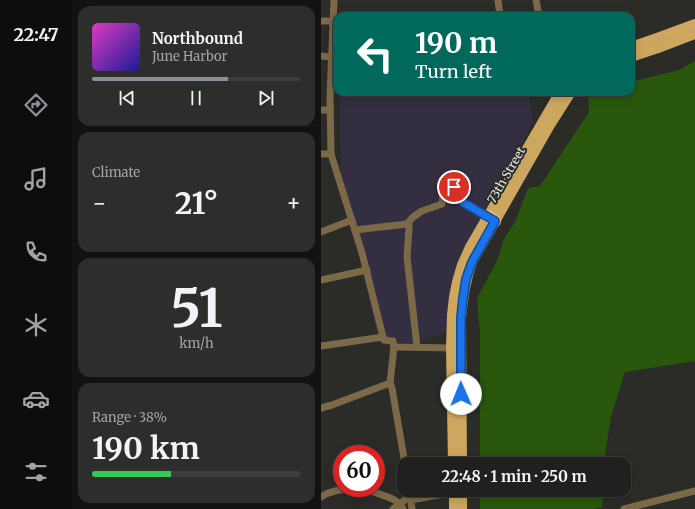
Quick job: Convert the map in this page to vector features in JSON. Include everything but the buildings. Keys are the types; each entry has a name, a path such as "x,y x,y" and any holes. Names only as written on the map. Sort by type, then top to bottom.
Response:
{"main road":[{"path":"635,46 695,24"},
{"path":"635,56 695,34"},
{"name":"73th Street","path":"491,219 558,96"},
{"name":"73th Street","path":"462,457 454,297 462,265 470,247 491,219 568,96"},
{"name":"73th Street","path":"453,457 456,348"},
{"path":"454,509 455,497"},
{"path":"458,497 462,509"}],"street":[{"path":"333,12 334,0"},
{"path":"498,0 500,12"},
{"path":"536,0 538,12"},
{"path":"321,21 333,21 333,60 330,110 331,154 367,270 383,337 384,340 393,341 394,347 390,383 404,457"},
{"path":"321,56 333,60"},
{"path":"321,110 330,110"},
{"path":"321,154 331,154"},
{"path":"355,230 407,224 413,217 422,211 443,204 443,189 450,187 458,187 461,189 462,201 491,219"},
{"path":"321,232 352,220"},
{"path":"407,224 409,228 407,257 417,347"},
{"path":"321,280 367,270"},
{"path":"321,346 383,337"},
{"path":"394,347 456,348"},
{"path":"321,408 390,383"},
{"path":"321,497 334,491 346,489 365,490 392,499 401,506"},
{"path":"624,509 695,490"},
{"path":"393,509 401,506 408,497"},
{"path":"410,497 412,509"}],"shaded area":[{"path":"340,96 529,96 533,122 463,255 446,332 418,342 380,345 341,177"}],"green space":[{"path":"695,61 695,361 625,372 611,417 605,457 480,457 480,335 477,298 497,261 504,239 515,222 528,188 540,186 589,112 588,96 635,96 635,81 679,70"},
{"path":"480,497 603,497 602,507 593,509 480,509"}],"route":[{"path":"454,187 461,189 462,201 464,203 495,221 472,262 466,279 461,318 461,394"}]}
